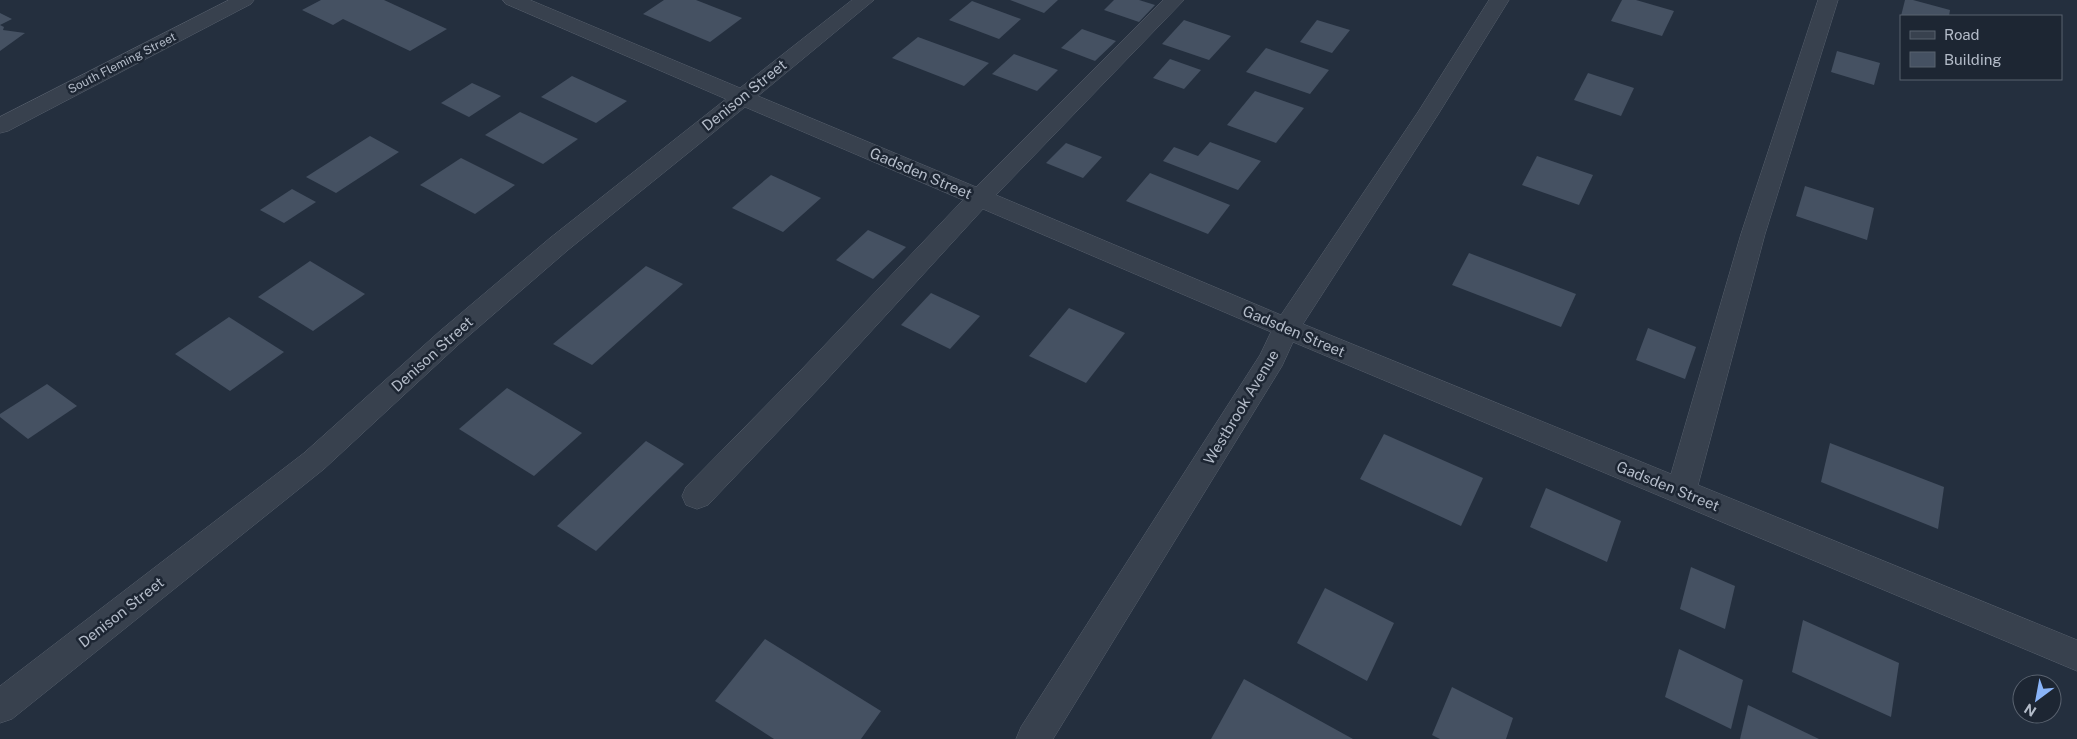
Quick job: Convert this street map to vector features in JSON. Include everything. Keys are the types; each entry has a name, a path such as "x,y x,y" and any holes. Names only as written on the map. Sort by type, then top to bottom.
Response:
{"street":[{"name":"South Fleming Street","path":"0,126 244,0"},
{"name":"Gadsden Street","path":"513,0 1286,328 2077,656"},
{"name":"Denison Street","path":"0,707 314,461 449,338 522,275 864,0"},
{"path":"697,496 812,377 979,198 1174,0"},
{"name":"Westbrook Avenue","path":"1033,739 1272,359 1286,328 1428,113 1499,0"},
{"path":"1682,492 1753,234 1828,0"}],"building":[{"path":"321,0 384,0 447,29 410,51 343,19 333,25 302,10"},
{"path":"664,0 696,0 742,18 710,42 643,14"},
{"path":"1010,0 1058,0 1044,13"},
{"path":"1114,0 1139,0 1155,5 1139,22 1104,10"},
{"path":"1622,0 1636,0 1674,11 1662,36 1611,21"},
{"path":"1905,0 1913,0 1950,10 1949,15 1901,15"},
{"path":"972,1 1021,19 999,39 949,20"},
{"path":"0,13 12,19 0,25"},
{"path":"1184,20 1231,36 1209,60 1162,44"},
{"path":"1317,20 1350,30 1332,53 1300,42"},
{"path":"0,25 4,27 3,30 25,33 0,51"},
{"path":"1082,29 1116,41 1095,61 1061,48"},
{"path":"918,37 989,63 964,86 892,58"},
{"path":"1266,48 1329,70 1310,94 1246,72"},
{"path":"1837,51 1880,63 1874,85 1831,72"},
{"path":"1014,54 1058,70 1037,91 992,74"},
{"path":"1170,59 1201,70 1184,89 1153,78"},
{"path":"1588,73 1634,88 1621,116 1574,100"},
{"path":"572,76 627,101 596,123 541,97"},
{"path":"472,83 501,96 469,117 441,103"},
{"path":"1255,91 1304,108 1276,143 1227,125"},
{"path":"520,112 578,139 543,164 485,135"},
{"path":"370,136 399,152 336,193 306,177"},
{"path":"1210,142 1261,161 1238,190 1163,161 1174,147 1198,156"},
{"path":"1066,143 1102,157 1083,178 1046,163"},
{"path":"1537,156 1593,175 1579,205 1522,185"},
{"path":"461,158 515,185 475,214 420,185"},
{"path":"1150,173 1230,205 1208,234 1126,201"},
{"path":"771,175 821,198 783,232 732,208"},
{"path":"1805,186 1874,208 1867,240 1796,216"},
{"path":"292,189 316,202 284,223 260,210"},
{"path":"868,230 906,247 873,279 836,260"},
{"path":"1469,253 1576,294 1561,327 1452,285"},
{"path":"310,261 365,294 313,331 258,297"},
{"path":"646,266 683,284 592,365 553,344"},
{"path":"931,293 980,316 950,349 901,325"},
{"path":"1069,308 1125,333 1086,383 1029,356"},
{"path":"229,317 284,352 230,391 175,354"},
{"path":"1648,328 1696,347 1685,379 1636,360"},
{"path":"47,384 77,406 28,439 0,417 0,414"},
{"path":"507,388 582,433 534,476 459,429"},
{"path":"1384,434 1483,478 1461,526 1360,479"},
{"path":"646,441 684,464 596,551 557,526"},
{"path":"1830,443 1944,487 1938,529 1821,482"},
{"path":"1546,488 1621,521 1607,562 1530,527"},
{"path":"1691,567 1735,586 1725,629 1680,609"},
{"path":"1325,588 1394,623 1367,681 1297,643"},
{"path":"1803,620 1899,663 1891,717 1792,672"},
{"path":"765,639 881,711 861,739 774,739 715,701"},
{"path":"1679,649 1743,680 1731,729 1665,697"},
{"path":"1244,679 1353,739 1211,739"},
{"path":"1452,687 1513,718 1506,739 1440,739 1432,735"},
{"path":"1748,705 1819,739 1740,739"}]}
